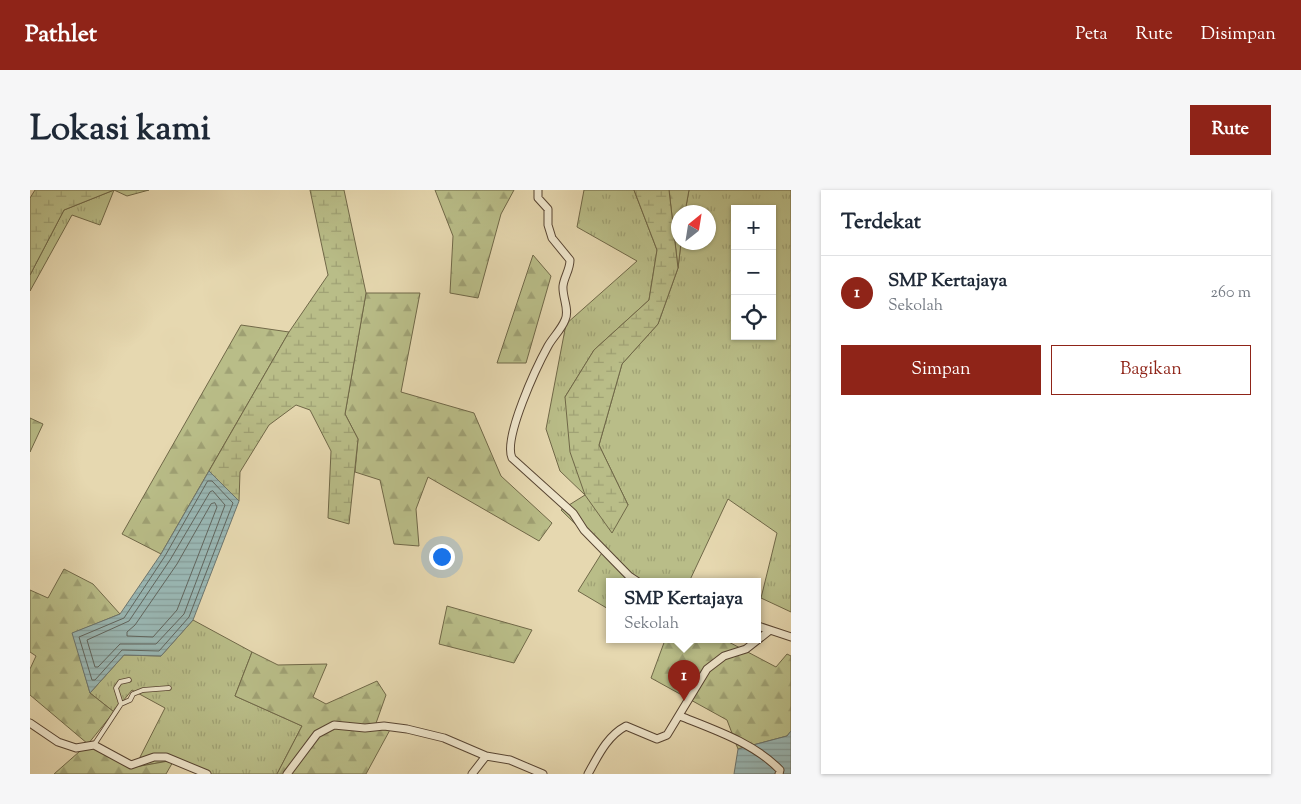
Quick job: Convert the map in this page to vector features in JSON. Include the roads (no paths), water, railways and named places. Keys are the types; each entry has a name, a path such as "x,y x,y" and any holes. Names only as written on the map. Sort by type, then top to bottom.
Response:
{"street":[{"path":"538,190 538,198 548,209 548,225 552,238 570,260 570,268 563,286 566,315 548,347 521,408 510,439 510,452 512,458 573,513 584,530 632,578"},
{"path":"761,628 791,637"},
{"path":"761,637 768,631"},
{"path":"588,774 605,744 618,730 631,726 660,739 667,736 707,669 724,656 746,649 753,643"},
{"path":"680,716 714,729 766,756 780,770 779,774"},
{"path":"287,774 317,734 334,725 407,729 444,738 486,756 510,760 542,774"},
{"path":"31,726 58,742 76,748 94,745 131,765 154,757 166,757 207,774"},
{"path":"472,774 486,756"}],"lane":[{"path":"121,704 116,688 120,682 129,680"},
{"path":"94,745 121,704 130,700 136,692 169,688"}],"water":[{"path":"209,471 239,501 193,620 161,656 124,655 90,693 72,633 120,614 161,554"},
{"path":"791,731 791,774 734,774 738,749 787,736"}],"place":[{"name":"SMP Kertajaya","path":"684,701"}]}
